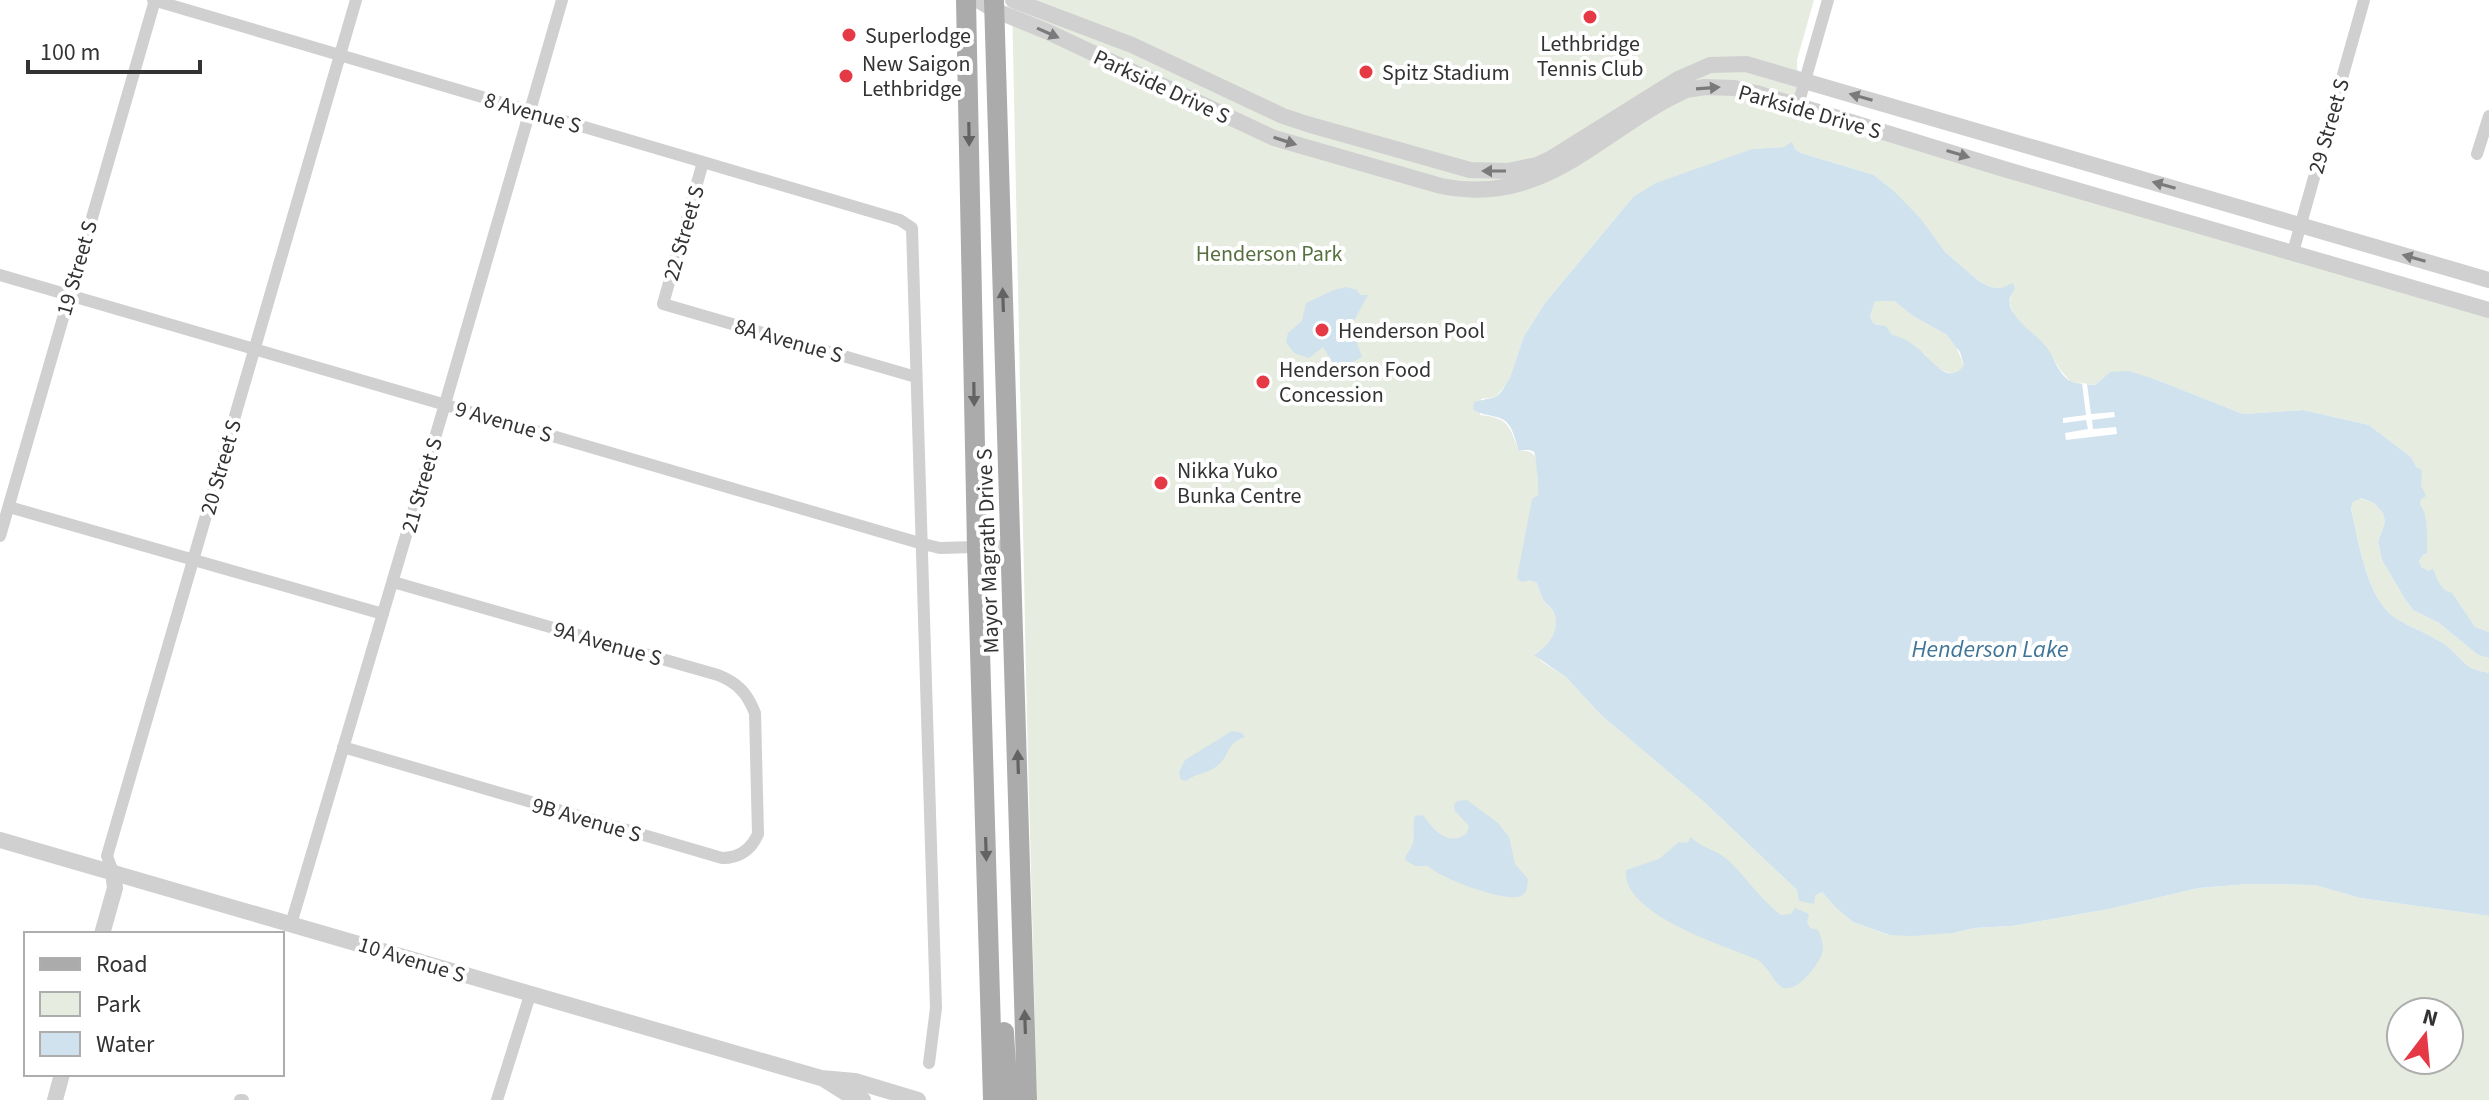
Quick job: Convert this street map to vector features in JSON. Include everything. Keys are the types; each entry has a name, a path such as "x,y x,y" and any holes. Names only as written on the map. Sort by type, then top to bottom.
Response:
{"main road":[{"name":"Mayor Magrath Drive S","path":"966,0 977,547 993,1100"},
{"name":"Mayor Magrath Drive S","path":"989,3 1027,1100"},
{"path":"987,898 998,941 1008,1100"}],"street":[{"name":"8 Avenue S","path":"154,0 900,220 912,228 916,377"},
{"name":"19 Street S","path":"0,536 154,0"},
{"name":"20 Street S","path":"103,932 115,888 107,856 356,0"},
{"name":"21 Street S","path":"291,924 562,0"},
{"name":"Parkside Drive S","path":"1013,0 1132,45 1283,116 1470,170 1508,171 1537,165 1663,87 1710,65 1746,64 2489,280"},
{"path":"1798,105 1828,0"},
{"name":"29 Street S","path":"2293,252 2364,0"},
{"name":"Parkside Drive S","path":"989,3 1274,138 1452,189 1510,186 1545,176 1658,104 1686,90 1734,88 2489,310"},
{"path":"2477,154 2489,116"},
{"name":"22 Street S","path":"663,304 703,162"},
{"name":"9 Avenue S","path":"0,275 923,544 940,548 1010,546"},
{"name":"8A Avenue S","path":"663,304 916,377"},
{"path":"916,377 936,1008 929,1063"},
{"path":"9,507 383,614"},
{"name":"9A Avenue S","path":"393,582 728,679 743,689 755,713 757,766"},
{"name":"9B Avenue S","path":"343,747 725,858 745,851 757,837 757,766"},
{"name":"10 Avenue S","path":"0,840 824,1079 855,1081 918,1100"},
{"path":"497,1100 530,995"},
{"path":"55,1100 61,1076"},
{"name":"10 Avenue S","path":"824,1079 863,1100"}],"green space":[{"name":"Henderson Park","path":"1012,0 1814,0 1797,60 1798,105 2489,310 2489,632 2475,627 2438,583 2433,568 2429,571 2421,568 2419,561 2427,554 2426,522 2420,504 2421,485 2411,457 2369,425 2303,410 2243,414 2157,380 2110,372 2095,385 2071,382 2044,344 2013,314 2011,294 1979,281 1945,252 1895,192 1874,175 1795,149 1752,149 1633,197 1545,303 1524,336 1510,379 1496,397 1481,399 1480,415 1497,418 1507,424 1519,451 1532,453 1537,463 1540,490 1531,580 1537,583 1544,601 1553,611 1556,624 1550,642 1535,654 1567,678 1600,714 1704,802 1797,890 1815,896 1822,892 1853,922 1888,935 1954,933 1974,928 2012,926 2109,909 2199,888 2249,884 2315,885 2360,898 2489,916 2489,1100 1037,1100"},
{"path":"1875,301 1894,301 1947,335 1955,344 1964,365 1960,371 1954,374 1931,364 1926,355 1881,325 1874,324 1870,317"},
{"path":"2360,498 2374,503 2383,513 2385,522 2378,542 2382,560 2413,610 2439,623 2478,655 2489,658 2489,673 2471,668 2443,643 2400,621 2384,608 2365,567 2351,509 2353,502"}],"water":[{"name":"Henderson Lake","path":"1792,142 1801,153 1874,175 1920,218 1945,252 1979,281 1990,287 2002,288 2013,283 2015,289 2010,305 2013,312 2044,344 2070,381 2095,385 2110,372 2129,371 2243,414 2303,410 2369,425 2411,457 2416,467 2422,470 2421,485 2426,496 2420,504 2425,515 2427,535 2427,554 2419,561 2421,567 2429,571 2433,568 2440,584 2452,593 2475,627 2489,632 2489,658 2478,655 2439,623 2413,610 2382,560 2378,542 2385,522 2383,513 2374,503 2361,498 2353,502 2351,509 2365,568 2384,608 2400,621 2443,643 2471,668 2489,673 2489,916 2360,898 2315,885 2249,884 2199,888 2109,909 2012,926 1974,928 1954,933 1889,935 1853,922 1822,892 1815,896 1814,904 1799,901 1797,890 1704,802 1600,714 1567,678 1534,655 1549,642 1556,624 1553,611 1544,601 1537,583 1530,580 1522,582 1517,578 1532,499 1538,495 1535,454 1531,450 1519,451 1506,421 1477,412 1473,409 1474,402 1496,397 1501,392 1510,378 1524,336 1545,303 1633,197 1656,183 1752,149 1784,147","holes":["1875,301 1894,301 1947,335 1960,352 1964,365 1959,371 1947,373 1911,343 1892,335 1886,326 1874,324 1870,317"]},
{"name":"Henderson Pool","path":"1346,287 1357,290 1360,295 1368,295 1351,326 1362,357 1337,370 1323,347 1309,358 1294,353 1286,342 1288,333 1302,321 1306,303"},
{"path":"1232,731 1245,737 1231,746 1217,766 1186,781 1181,780 1179,772 1185,760"},
{"path":"1467,800 1498,823 1509,837 1515,864 1528,879 1526,891 1521,896 1488,893 1445,877 1428,866 1415,866 1405,860 1413,843 1415,816 1423,815 1442,835 1454,839 1467,833 1469,826 1455,811 1454,805 1457,801"},
{"path":"1691,837 1728,860 1781,915 1791,914 1795,908 1809,914 1807,922 1810,928 1818,930 1823,949 1814,968 1802,981 1790,988 1781,987 1758,960 1678,927 1640,901 1629,886 1626,870 1659,859 1679,842 1687,843"}],"pier":[{"path":"2082,383 2087,384 2091,414 2114,412 2115,417 2092,420 2093,429 2116,427 2117,434 2066,440 2065,433 2088,429 2086,420 2063,423 2063,418 2086,415"}],"place":[{"name":"Lethbridge Tennis Club","path":"1590,17"},
{"name":"Superlodge","path":"849,35"},
{"name":"Spitz Stadium","path":"1366,72"},
{"name":"New Saigon Lethbridge","path":"846,76"},
{"name":"Henderson Pool","path":"1322,330"},
{"name":"Henderson Food Concession","path":"1263,382"},
{"name":"Nikka Yuko Bunka Centre","path":"1161,483"}]}
